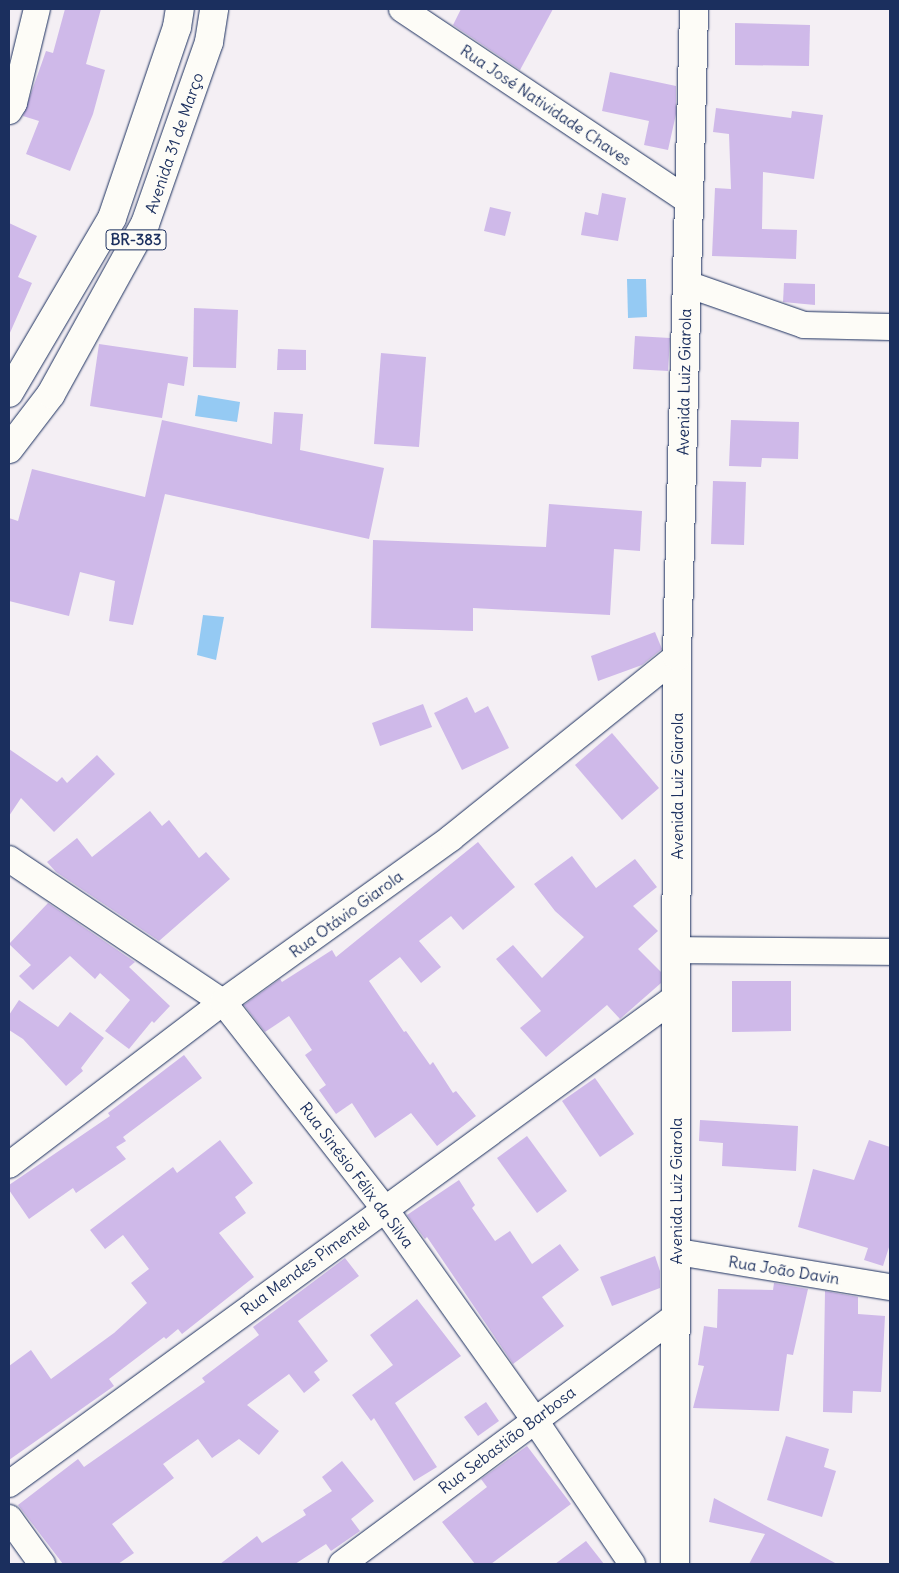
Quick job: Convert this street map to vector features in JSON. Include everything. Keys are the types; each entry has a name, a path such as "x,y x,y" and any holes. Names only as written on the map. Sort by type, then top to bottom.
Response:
{"street":[{"path":"9,111 14,103 37,9"},
{"name":"BR-383","path":"9,393 112,218 177,27 180,9"},
{"name":"Avenida 31 de Março","path":"9,449 51,394 146,224 209,42 214,9"},
{"name":"Rua José Natividade Chaves","path":"402,9 689,201"},
{"name":"Avenida Luiz Giarola","path":"675,1564 673,1318 678,1252 676,997 677,656 694,9"},
{"path":"112,218 146,224"},
{"path":"687,284 804,325 890,327"},
{"name":"Rua Otávio Giarola","path":"9,1165 224,1002 451,838 677,656"},
{"name":"Rua Sinésio Félix da Silva","path":"9,859 224,1002 384,1208 534,1419 632,1564"},
{"path":"677,950 890,952"},
{"name":"Rua Mendes Pimentel","path":"9,1484 384,1208 676,997"},
{"name":"Rua João Davin","path":"678,1252 890,1287"},
{"name":"Rua Sebastião Barbosa","path":"342,1564 534,1419 673,1318"},
{"path":"9,1518 42,1564"}],"water":[{"path":"627,279 646,279 647,317 628,318"},
{"path":"198,395 240,402 237,422 195,416"},
{"path":"203,615 224,617 216,660 197,655"}],"building":[{"path":"65,9 101,9 86,64 105,70 93,114 70,171 26,154 39,121 23,116 46,51 53,53"},
{"path":"461,9 553,9 520,70 453,25"},
{"path":"735,23 810,25 809,66 735,65"},
{"path":"610,72 676,86 676,114 668,150 644,145 649,121 602,111"},
{"path":"716,108 791,118 792,111 823,115 814,179 763,172 762,229 797,230 796,259 712,256 715,188 731,189 729,134 713,132"},
{"path":"602,193 626,198 618,241 581,235 585,212 598,215"},
{"path":"490,207 511,212 505,236 484,231"},
{"path":"9,223 37,236 18,277 32,283 9,335"},
{"path":"784,283 815,284 815,305 783,302"},
{"path":"194,308 238,310 236,368 193,367"},
{"path":"635,336 670,338 668,371 633,369"},
{"path":"99,344 188,357 184,386 168,383 162,418 90,406"},
{"path":"278,349 306,350 306,370 277,370"},
{"path":"381,353 426,357 419,447 374,444"},
{"path":"274,412 303,414 300,450 384,468 369,539 165,494 133,625 109,621 115,581 80,572 69,616 9,601 9,518 18,521 32,469 145,497 162,420 272,444"},
{"path":"731,420 799,422 798,459 762,458 761,467 729,466"},
{"path":"713,481 746,482 744,545 711,544"},
{"path":"549,504 642,511 640,551 614,549 610,615 473,608 473,631 371,628 373,540 546,547"},
{"path":"655,632 662,649 642,665 598,681 591,656"},
{"path":"467,697 475,713 488,706 509,748 462,770 434,713"},
{"path":"423,704 432,727 380,746 372,723"},
{"path":"612,733 659,788 622,820 575,765"},
{"path":"9,749 57,782 62,777 67,783 97,755 115,774 54,832 21,798 9,816"},
{"path":"150,811 162,826 169,820 199,858 206,852 230,879 159,941 56,872 47,862 77,838 92,857"},
{"path":"478,842 515,887 463,930 451,916 419,941 441,967 421,983 400,957 369,981 404,1032 406,1031 430,1065 433,1062 453,1093 456,1091 476,1116 437,1146 411,1113 375,1138 352,1103 336,1114 319,1090 326,1085 305,1055 312,1050 289,1016 265,1032 244,1005 280,979 282,982 332,950 336,957"},
{"path":"572,856 596,888 635,859 657,887 633,906 658,931 638,949 661,972 661,983 620,1019 607,1005 546,1057 520,1028 541,1011 496,959 513,945 542,978 584,937 555,911 534,884"},
{"path":"48,903 135,962 129,967 170,1006 154,1023 152,1021 129,1049 105,1031 130,1000 100,973 95,979 70,956 33,990 19,976 31,965 9,944"},
{"path":"732,981 791,981 791,1031 732,1032"},
{"path":"19,1000 58,1027 70,1012 104,1038 81,1068 83,1071 66,1086 23,1039 9,1030 9,1015"},
{"path":"184,1055 202,1078 123,1137 126,1141 116,1147 126,1159 76,1193 73,1188 29,1219 9,1190 9,1185 110,1116 108,1113"},
{"path":"595,1078 634,1134 600,1157 562,1101"},
{"path":"700,1120 798,1126 796,1171 722,1166 723,1143 699,1141"},
{"path":"527,1136 567,1191 537,1213 497,1158"},
{"path":"220,1140 253,1183 235,1197 246,1213 219,1233 254,1277 182,1334 178,1329 166,1339 164,1337 109,1379 114,1386 9,1460 9,1366 31,1350 51,1379 114,1333 147,1303 131,1283 149,1269 123,1235 105,1249 90,1230 173,1167 177,1173"},
{"path":"869,1140 890,1147 890,1244 883,1266 864,1260 868,1248 798,1227 813,1169 854,1180"},
{"path":"459,1180 475,1205 472,1208 495,1241 510,1231 532,1264 560,1244 579,1270 542,1297 564,1326 513,1364 427,1237 425,1239 407,1215"},
{"path":"655,1256 660,1271 660,1288 612,1306 600,1277"},
{"path":"345,1258 359,1276 298,1321 328,1361 314,1372 320,1380 304,1393 289,1374 247,1405 279,1431 259,1455 239,1439 212,1458 198,1439 163,1464 174,1478 112,1524 134,1553 118,1564 63,1564 18,1505 78,1459 84,1467 205,1382 202,1378 259,1335 253,1327"},
{"path":"774,1283 808,1289 793,1355 787,1354 779,1411 693,1408 704,1366 698,1365 704,1326 717,1328 718,1289 773,1290"},
{"path":"825,1291 858,1297 858,1314 885,1316 881,1392 853,1391 852,1413 823,1412"},
{"path":"417,1299 461,1356 395,1403 437,1467 414,1481 374,1418 371,1421 352,1395 393,1365 370,1335"},
{"path":"486,1402 499,1421 478,1436 464,1417"},
{"path":"786,1436 829,1449 824,1467 836,1471 822,1517 767,1500"},
{"path":"527,1446 571,1504 491,1564 475,1564 442,1522 487,1487 481,1479"},
{"path":"342,1461 374,1501 351,1519 360,1531 331,1551 326,1544 295,1564 220,1564 257,1536 262,1543 306,1515 303,1510 332,1491 322,1477"},
{"path":"714,1498 837,1564 749,1564 765,1534 709,1522"},
{"path":"586,1541 604,1564 555,1564"}]}
